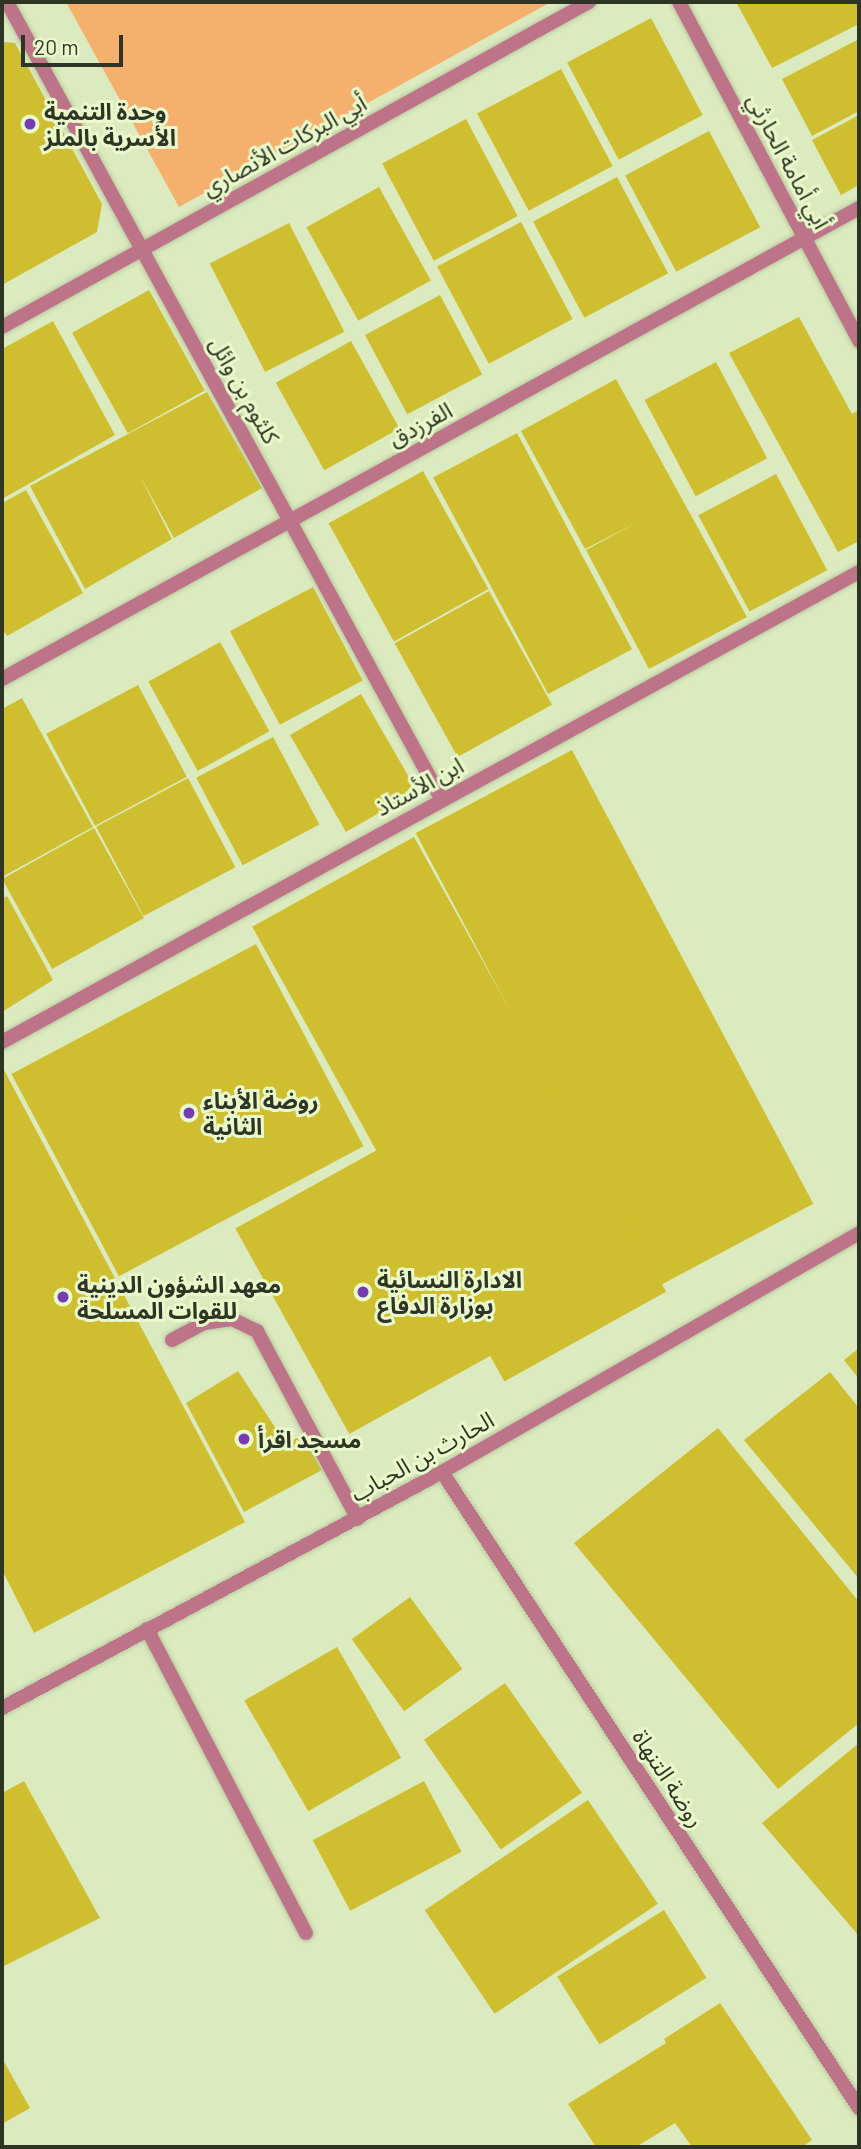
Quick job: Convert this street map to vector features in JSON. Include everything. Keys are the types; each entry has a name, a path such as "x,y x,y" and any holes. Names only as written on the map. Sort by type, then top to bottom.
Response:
{"street":[{"name":"كلثوم بن وائل","path":"8,2 442,800"},
{"name":"أبي البركات الأنصاري","path":"2,327 589,2"},
{"name":"أبي أمامة الحارثي","path":"679,2 859,341"},
{"name":"الفرزدق","path":"2,679 859,208"},
{"name":"ابن الأستاذ","path":"2,1042 859,572"},
{"name":"الحارث بن الحباب","path":"2,1708 358,1519 859,1233"},
{"path":"172,1340 204,1323 232,1320 257,1331 358,1519"},
{"name":"روضة التنهاة","path":"442,1472 859,2108"},
{"path":"147,1629 306,1933"}],"shaded area":[{"path":"66,2 551,2 179,207"}],"building":[{"path":"736,2 859,2 859,24 772,68"},
{"path":"651,18 703,115 619,160 567,63"},
{"path":"859,39 859,111 812,136 782,79"},
{"name":"وحدة التنمية الأسرية بالملز","path":"2,42 15,43 102,204 97,232 2,285"},
{"path":"561,69 613,166 529,211 477,114"},
{"path":"859,115 859,185 841,195 812,140"},
{"path":"466,119 518,216 434,261 382,164"},
{"path":"709,131 760,227 676,272 625,176"},
{"path":"617,177 668,273 584,318 533,222"},
{"path":"379,187 431,281 358,321 306,227"},
{"path":"521,222 573,319 489,364 437,267"},
{"path":"289,223 344,332 265,372 210,263"},
{"path":"149,290 205,391 128,433 72,333"},
{"path":"440,295 482,374 407,414 365,335"},
{"path":"799,317 852,414 859,410 859,541 838,552 729,353"},
{"path":"53,321 115,435 2,499 2,349"},
{"path":"351,341 399,428 324,470 276,383"},
{"path":"716,362 767,458 696,496 644,400"},
{"path":"616,379 747,617 649,669 586,550 638,522 585,549 521,431"},
{"path":"207,392 262,488 174,538 139,474 172,539 85,589 30,486"},
{"path":"517,433 632,649 548,694 433,478"},
{"path":"423,471 488,589 394,641 329,523"},
{"path":"776,474 827,570 749,612 698,515"},
{"path":"26,490 83,593 7,636 2,628 2,503"},
{"path":"313,587 363,681 280,725 230,631"},
{"path":"489,591 552,705 458,757 395,643"},
{"path":"220,642 269,731 198,771 148,682"},
{"path":"138,685 187,777 95,826 46,734"},
{"path":"361,694 417,791 346,832 290,735"},
{"path":"22,698 93,827 2,877 2,709"},
{"path":"273,737 319,824 243,865 196,778"},
{"path":"572,750 813,1204 657,1287 416,833"},
{"path":"188,778 235,867 144,916 96,827"},
{"path":"94,828 144,918 52,969 2,879"},
{"path":"414,837 666,1292 504,1381 252,927"},
{"path":"7,896 53,980 2,1012 2,899"},
{"name":"روضة الأبناء الثانية","path":"256,944 364,1146 119,1276 11,1074"},
{"name":"معهد الشؤون الدينية للقوات المسلحة","path":"4,1070 245,1522 34,1633 2,1570"},
{"name":"الادارة النسائية بوزارة الدفاع","path":"377,1150 491,1356 349,1434 235,1229"},
{"path":"859,1348 859,1379 844,1360"},
{"name":"مسجد اقرأ","path":"238,1371 286,1444 302,1435 322,1470 244,1512 186,1403"},
{"path":"830,1372 859,1408 859,1579 744,1440"},
{"path":"718,1428 859,1602 859,1723 778,1789 574,1543"},
{"path":"410,1597 462,1669 404,1711 352,1639"},
{"path":"337,1647 401,1758 308,1811 244,1700"},
{"path":"505,1683 582,1793 501,1850 424,1740"},
{"path":"859,1743 859,1936 762,1823"},
{"path":"24,1781 100,1918 2,1967 2,1793"},
{"path":"424,1781 462,1852 350,1911 313,1840"},
{"path":"588,1800 658,1904 495,2014 425,1910"},
{"path":"664,1910 706,1978 600,2045 557,1977"},
{"path":"720,2003 812,2140 802,2147 692,2147 675,2123 636,2147 596,2147 568,2104 666,2043 664,2039"},
{"path":"2,2058 30,2108 2,2124"}],"place":[{"name":"وحدة التنمية الأسرية بالملز","path":"30,124"},
{"name":"روضة الأبناء الثانية","path":"189,1113"},
{"name":"الادارة النسائية بوزارة الدفاع","path":"363,1292"},
{"name":"معهد الشؤون الدينية للقوات المسلحة","path":"63,1297"},
{"name":"مسجد اقرأ","path":"244,1439"}]}
